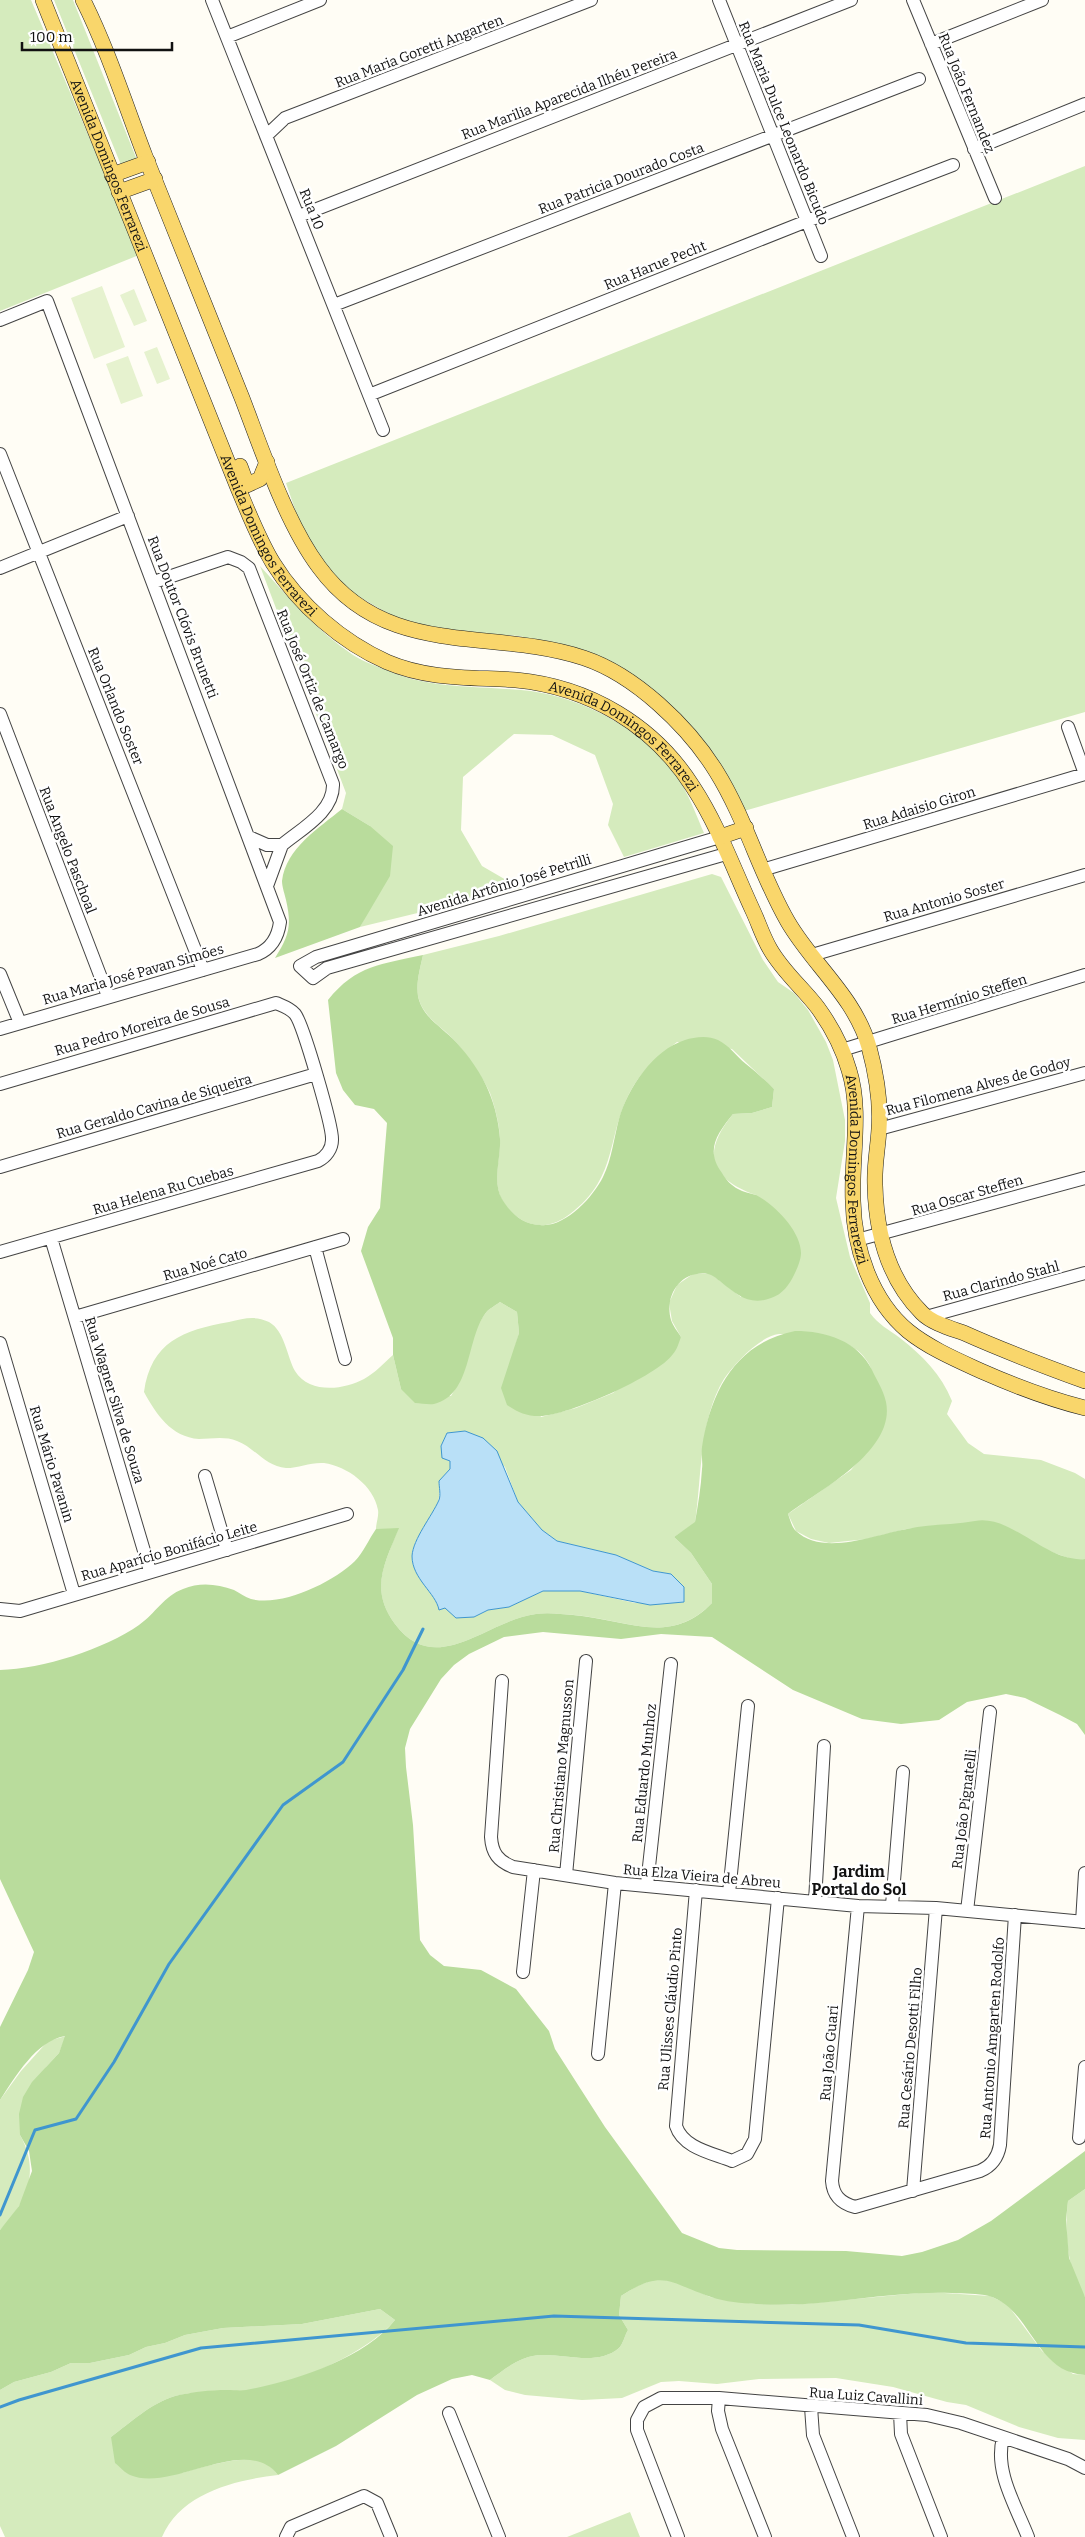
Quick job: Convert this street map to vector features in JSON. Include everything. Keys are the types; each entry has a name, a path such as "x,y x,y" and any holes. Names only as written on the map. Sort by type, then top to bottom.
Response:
{"main road":[{"name":"Avenida Domingos Ferrarezi","path":"43,0 195,377 209,388 260,538 275,566 314,612 346,638 388,662 415,671 462,679 515,680 553,686 598,702 636,723 667,751 692,786 720,837"},
{"name":"Avenida Domingos Ferrarezi","path":"83,0 267,462 300,535 318,566 333,584 373,615 415,631 464,641 497,641 540,648 587,659 625,680 657,703 687,733 716,771 746,828"},
{"path":"112,175 148,162"},
{"path":"119,192 155,179"},
{"path":"242,486 260,479 267,462"},
{"path":"720,837 746,828"},
{"name":"Avenida Domingos Ferrarezzi","path":"746,828 762,870 789,924 840,990 857,1018 868,1043 878,1086 879,1129 875,1186 880,1235 885,1254 896,1277 926,1317 1028,1361 1085,1381"},
{"name":"Avenida Domingos Ferrarezzi","path":"720,837 770,949 788,976 818,1009 842,1050 854,1091 852,1200 857,1240 864,1264 878,1295 908,1330 955,1358 1004,1382 1049,1399 1084,1406"},
{"path":"728,858 762,870"}],"street":[{"name":"Rua 10","path":"212,0 382,430"},
{"path":"227,37 320,0"},
{"name":"Rua Maria Goretti Angarten","path":"259,119 286,118 591,0"},
{"name":"Rua Maria Dulce Leonardo Bicudo","path":"719,0 821,256"},
{"name":"Rua Marilia Aparecida Ilhéu Pereira","path":"299,216 851,0"},
{"name":"Rua João Fernandez","path":"913,0 995,198"},
{"path":"931,44 1042,0"},
{"name":"Rua Patricia Dourado Costa","path":"334,305 919,79"},
{"path":"974,149 1085,104"},
{"name":"Rua Maria Goretti Angarten","path":"266,136 286,118"},
{"name":"Rua Harue Pecht","path":"369,395 807,221 953,166"},
{"name":"Rua Doutor Clóvis Brunetti","path":"0,320 46,301 154,582 280,922 278,934 272,944"},
{"name":"Rua Orlando Soster","path":"0,454 203,970"},
{"path":"0,568 128,516"},
{"name":"Rua José Ortiz de Camargo","path":"154,582 228,557 242,562 249,568 333,784 332,796 327,806 282,845 267,886"},
{"name":"Rua Angelo Paschoal","path":"0,714 108,996"},
{"path":"1068,727 1085,774"},
{"name":"Rua Adaisio Giron","path":"762,870 1085,774"},
{"path":"249,837 267,845 282,845"},
{"name":"Avenida Artônio José Petrilli","path":"720,837 316,957 300,966 313,978 327,968 728,858"},
{"name":"Rua Antonio Soster","path":"812,955 1085,875"},
{"name":"Rua Maria José Pavan Simões","path":"0,1029 108,996 258,954 272,944"},
{"path":"0,974 20,1023"},
{"name":"Rua Hermínio Steffen","path":"842,1050 1085,975"},
{"name":"Rua Pedro Moreira de Sousa","path":"0,1084 276,1003 291,1010 298,1018 316,1074"},
{"name":"Rua Filomena Alves de Godoy","path":"879,1129 1085,1073"},
{"name":"Rua Helena Ru Cuebas","path":"0,1252 318,1161 329,1150 332,1135 316,1074"},
{"name":"Rua Geraldo Cavina de Siqueira","path":"0,1167 316,1074"},
{"name":"Rua Oscar Steffen","path":"857,1240 1085,1178"},
{"name":"Rua Wagner Silva de Souza","path":"51,1238 150,1571"},
{"name":"Rua Noé Cato","path":"75,1317 343,1239"},
{"path":"314,1247 345,1359"},
{"name":"Rua Clarindo Stahl","path":"926,1317 1085,1273"},
{"name":"Rua Mário Pavanin","path":"0,1343 74,1594"},
{"path":"205,1476 227,1550"},
{"name":"Rua Aparício Bonifácio Leite","path":"0,1609 20,1611 347,1514"},
{"name":"Rua Christiano Magnusson","path":"566,1875 586,1661"},
{"name":"Rua Eduardo Munhoz","path":"647,1885 671,1664"},
{"name":"Rua Elza Vieira de Abreu","path":"502,1682 492,1847 496,1856 504,1863 534,1870 615,1883 858,1906 892,1905 936,1908 1083,1922"},
{"path":"729,1893 748,1706"},
{"name":"Rua João Pignatelli","path":"967,1911 990,1712"},
{"path":"815,1901 824,1746"},
{"path":"892,1905 903,1772"},
{"path":"523,1972 534,1870"},
{"path":"1083,1922 1085,1873"},
{"path":"598,2054 615,1883"},
{"name":"Rua Ulisses Cláudio Pinto","path":"696,1890 676,2115 678,2131 688,2143 732,2161 747,2154 755,2139 778,1898"},
{"name":"Rua João Guari","path":"858,1906 832,2180 836,2195 841,2201 855,2207 913,2191"},
{"name":"Rua Cesário Desotti Filho","path":"913,2191 936,1908"},
{"name":"Rua Antonio Amgarten Rodolfo","path":"913,2191 980,2172 994,2161 1000,2145 1015,1915"},
{"path":"1078,2138 1085,2067"},
{"name":"Rua Luiz Cavallini","path":"678,2537 638,2435 637,2420 641,2411 651,2401 660,2398 719,2398 811,2408 927,2416 961,2423 1068,2459 1085,2468"},
{"path":"719,2398 718,2411 722,2429 766,2537"},
{"path":"811,2408 813,2435 853,2537"},
{"path":"449,2413 499,2537"},
{"path":"900,2413 901,2434 941,2537"},
{"path":"1003,2438 1000,2454 1002,2470 1028,2537"},
{"path":"286,2537 292,2526 364,2496 377,2503 392,2537"}],"green space":[{"path":"0,0 31,0 139,255 0,311"},
{"path":"54,0 73,0 137,160 121,165"},
{"path":"1085,166 1085,712 744,811 710,750 590,653 519,636 461,632 399,620 346,589 321,560 301,527 286,483"},
{"path":"102,286 125,347 94,359 71,298"},
{"path":"134,289 147,321 134,326 120,295"},
{"path":"157,347 170,379 157,384 144,352"},
{"path":"128,356 143,396 121,404 106,364"},
{"path":"260,566 315,625 340,646 367,662 407,677 439,684 544,693 590,708 612,720 652,748 669,766 682,785 704,833 624,857 608,825 613,804 595,755 552,735 514,734 463,777 461,830 482,866 520,888 360,927 367,913 370,826 342,809 346,793"},
{"path":"342,809 370,826 393,846 390,876 360,927 275,958 286,937 289,924 288,909 282,883 285,869 290,858 305,840"},
{"path":"712,874 721,877 763,960 778,982 794,993 808,1010 826,1042 833,1060 845,1120 845,1141 836,1198 850,1257 870,1303 870,1313 880,1324 916,1352 937,1374 952,1401 947,1414 968,1443 984,1454 1041,1460 1075,1473 1085,1479 1085,1559 1074,1560 971,1523 906,1529 867,1539 829,1543 811,1539 796,1531 788,1514 851,1470 876,1439 874,1388 869,1364 853,1348 845,1344 826,1340 779,1334 756,1345 734,1366 724,1379 710,1412 706,1430 695,1523 674,1537 691,1553 712,1584 712,1603 696,1616 680,1624 663,1627 629,1625 593,1617 540,1613 518,1618 462,1642 445,1647 427,1646 411,1640 395,1624 387,1611 381,1588 382,1577 384,1565 398,1529 376,1529 378,1512 375,1501 365,1485 342,1468 333,1465 314,1463 291,1468 279,1467 232,1439 199,1439 180,1434 159,1416 144,1392 154,1361 172,1341 184,1334 212,1325 249,1318 269,1322 279,1331 295,1371 309,1384 318,1387 347,1386 356,1383 372,1374 393,1355 401,1389 451,1396 461,1376 474,1333 479,1323 486,1312 500,1302 517,1312 519,1333 514,1351 541,1417 576,1408 613,1393 681,1337 672,1321 669,1303 677,1285 693,1274 711,1274 741,1297 756,1195 728,1181 719,1172 714,1152 723,1128 733,1114 752,1113 772,1107 774,1089 732,1049 677,1042 648,1067 634,1085 625,1102 605,1169 597,1184 586,1199 567,1217 551,1224 533,1224 522,1220 504,1203 497,1184 500,1141 490,1093 460,1047 424,1010 418,996 423,955 499,936","holes":["465,1431 505,1467 518,1502 542,1530 557,1541 616,1555 653,1571 671,1574 684,1588 684,1602 635,1603 580,1591 543,1591 509,1607 488,1610 474,1617 445,1608 439,1609 437,1602 415,1570 412,1554 417,1539 437,1504 439,1481 450,1469 450,1461 441,1446 447,1433"]},
{"path":"423,955 418,986 420,1003 428,1016 465,1053 486,1085 498,1121 500,1146 497,1178 499,1192 509,1209 528,1223 549,1225 559,1222 585,1202 598,1185 606,1170 623,1107 635,1083 652,1061 673,1045 693,1038 714,1038 726,1045 764,1079 774,1089 772,1107 752,1113 733,1114 718,1135 715,1142 714,1157 723,1175 733,1186 763,1199 792,1227 800,1245 801,1253 798,1267 785,1289 771,1298 757,1301 738,1295 715,1277 708,1274 690,1276 677,1286 670,1302 671,1320 681,1337 677,1348 664,1363 631,1384 589,1403 552,1415 539,1416 522,1413 507,1405 501,1388 519,1333 517,1312 500,1302 486,1312 479,1325 467,1365 455,1390 446,1399 434,1404 415,1403 401,1389 393,1355 393,1338 361,1251 368,1227 380,1208 387,1123 374,1109 355,1105 343,1090 336,1073 328,1000 338,988 360,973 382,964"},
{"path":"795,1331 807,1331 829,1336 850,1345 858,1352 866,1360 883,1393 886,1402 886,1420 879,1437 868,1453 836,1481 788,1514 792,1526 807,1539 835,1543 866,1539 915,1527 989,1521 1016,1531 1057,1554 1085,1559 1085,1735 1077,1724 1060,1715 1025,1698 1006,1694 967,1702 939,1720 901,1724 862,1719 793,1690 712,1637 661,1634 621,1639 543,1632 504,1637 469,1654 454,1665 441,1679 410,1729 405,1748 413,1825 420,1940 430,1955 444,1966 481,1970 516,1989 549,2031 555,2049 605,2127 682,2233 719,2248 737,2250 846,2251 902,2256 922,2252 958,2240 991,2221 1085,2151 1085,2189 1068,2201 1066,2220 1069,2258 1085,2297 1085,2375 1068,2372 1055,2364 1015,2313 1003,2303 980,2294 903,2294 805,2304 756,2304 722,2300 675,2283 657,2280 635,2287 621,2296 619,2315 628,2330 619,2348 611,2353 592,2358 551,2355 528,2357 514,2363 490,2380 472,2375 452,2379 417,2395 336,2446 278,2475 264,2464 247,2460 228,2461 166,2477 147,2478 130,2475 115,2463 111,2437 149,2408 166,2399 188,2393 244,2390 264,2386 306,2374 347,2357 382,2334 395,2320 380,2309 302,2324 223,2328 185,2335 165,2343 146,2347 129,2355 90,2363 71,2363 51,2372 14,2382 0,2390 0,2230 19,2206 32,2171 29,2151 20,2135 19,2114 23,2097 32,2082 59,2053 65,2036 55,2039 36,2052 0,2100 0,2027 28,1970 34,1952 0,1879 0,1670 35,1666 91,1650 125,1634 139,1625 170,1596 189,1587 202,1585 221,1586 251,1599 264,1601 307,1591 334,1577 355,1561 376,1529 399,1528 382,1576 381,1587 387,1611 395,1624 411,1640 427,1646 445,1647 463,1642 518,1618 540,1613 592,1617 646,1627 680,1624 696,1616 712,1603 712,1584 691,1553 674,1537 695,1522 702,1476 702,1447 712,1407 720,1388 742,1358 757,1346 774,1337"},
{"path":"66,2036 59,2053 46,2067 20,2135 26,2148 30,2173 24,2197 10,2219 0,2230 0,2100 21,2071 48,2041"},
{"path":"1085,2189 1085,2297 1074,2275 1068,2251 1066,2226 1068,2201"},
{"path":"655,2279 676,2281 710,2297 755,2304 792,2305 929,2292 990,2296 1007,2304 1042,2351 1073,2374 1085,2375 1085,2440 1058,2438 1019,2427 966,2405 947,2402 893,2387 836,2378 759,2379 717,2384 679,2381 661,2382 622,2398 582,2400 525,2395 505,2390 490,2380 514,2363 528,2357 551,2355 592,2358 611,2353 619,2348 628,2330 619,2315 621,2296 637,2286"},
{"path":"380,2309 395,2320 366,2345 325,2368 303,2377 261,2389 200,2392 175,2396 149,2408 111,2437 182,2473 219,2463 250,2459 266,2464 278,2475 227,2485 196,2499 182,2509 162,2537 5,2537 0,2526 0,2390 14,2382 51,2372 71,2363 90,2363 129,2355 146,2347 165,2343 185,2335 223,2328 302,2324"},
{"path":"630,2512 640,2537 567,2537"}],"water":[{"path":"465,1431 483,1438 497,1451 518,1502 542,1530 557,1541 616,1555 653,1571 671,1574 684,1587 684,1602 650,1605 580,1591 543,1591 509,1607 488,1610 474,1617 456,1618 445,1608 439,1610 434,1598 416,1572 413,1564 413,1549 439,1500 439,1481 450,1469 450,1461 442,1458 441,1446 447,1433"}],"waterway":[{"path":"0,2215 35,2130 76,2119 114,2062 169,1964 283,1805 343,1762 403,1670 423,1629"},
{"path":"0,2407 201,2348 554,2316 859,2325 966,2343 1085,2347"}],"district":[{"name":"Jardim Portal do Sol","path":"859,1880"}]}
